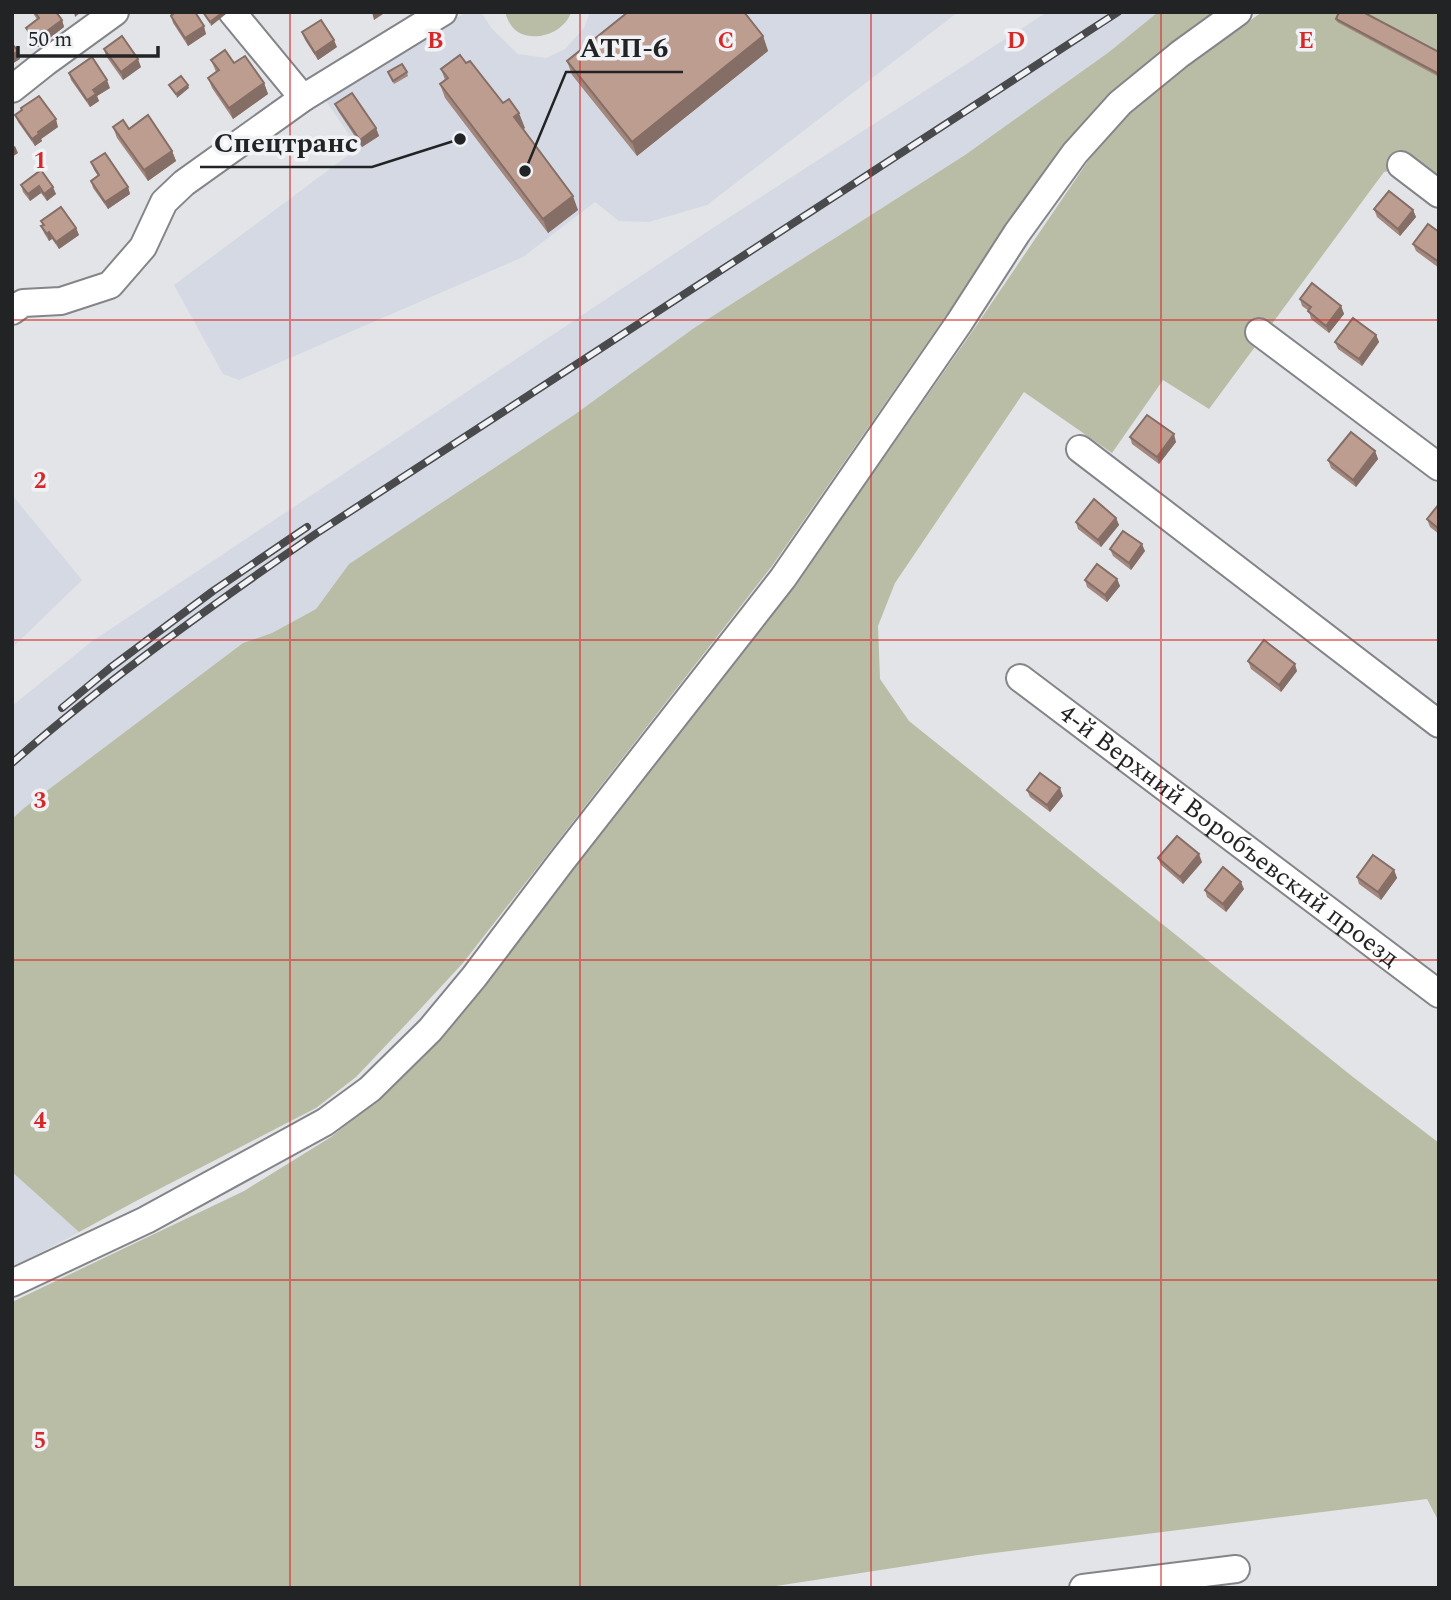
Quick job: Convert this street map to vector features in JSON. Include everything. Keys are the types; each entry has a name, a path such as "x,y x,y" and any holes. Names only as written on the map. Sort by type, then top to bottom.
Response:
{"street":[{"path":"12,89 116,12"},
{"path":"232,12 303,97"},
{"path":"12,311 23,303 61,301 110,285 143,247 164,202 184,183 303,97 443,12"},
{"path":"12,1283 146,1220 325,1122 370,1088 430,1030 783,578 959,323 1017,233 1075,153 1120,103 1180,54 1238,12"},
{"path":"1401,165 1439,194"},
{"path":"1259,332 1439,467"},
{"path":"1080,449 1439,724"},
{"name":"4-й Верхний Воробъевский проезд","path":"1020,678 1439,994"},
{"path":"1083,1588 1236,1569"}],"shaded area":[{"path":"467,12 481,12 492,29 518,54 546,58 565,49 584,28 590,12 958,12 707,205 649,222 619,221 595,202 523,257 239,380 223,374 174,285 358,148 322,95"},
{"path":"1047,12 1158,12 1109,52 965,155 694,328 574,415 349,564 316,609 272,633 243,643 12,819 12,706 91,642 719,224"},
{"path":"12,495 82,580 12,648"},
{"path":"12,1172 79,1232 12,1268"}],"green space":[{"path":"505,12 571,12 563,25 556,30 549,34 533,36 516,30"},
{"path":"1158,12 1215,12 1173,43 1011,222 772,566 463,963 356,1077 316,1108 79,1232 12,1172 12,819 243,643 272,633 316,609 349,564 574,415 694,328 965,155 1109,52"},
{"path":"1262,12 1439,12 1439,203 1395,170 1384,172 1209,409 1163,380 1112,453 1024,392 895,583 878,626 880,679 909,721 1439,1143 1439,1522 1427,1499 978,1555 763,1588 12,1588 12,1302 244,1191 331,1137 380,1097 485,985 571,867 797,582 1088,161 1129,113 1190,64"}],"building":[{"path":"35,12 56,12 62,20 35,40 26,28 39,18"},
{"path":"172,12 195,12 204,26 185,38 171,16"},
{"path":"203,12 223,12 210,22"},
{"path":"628,12 744,12 763,36 632,142 567,61"},
{"path":"1339,12 1363,12 1439,52 1439,74 1336,19"},
{"path":"321,20 334,40 315,53 302,32"},
{"path":"122,36 138,59 121,72 104,49"},
{"path":"12,44 18,51 12,55"},
{"path":"225,50 234,63 245,56 264,83 229,108 208,78 219,70 211,60"},
{"path":"460,55 466,63 470,61 503,103 509,99 519,113 514,117 573,196 543,219 440,84 448,78 441,69"},
{"path":"92,57 107,80 93,90 96,94 87,100 69,73"},
{"path":"402,64 407,72 393,81 388,72"},
{"path":"181,76 188,85 176,94 169,85"},
{"path":"352,93 376,128 360,140 335,104"},
{"path":"39,96 56,119 32,139 15,115"},
{"path":"148,115 172,151 144,170 113,127 123,120 129,129"},
{"path":"105,153 128,187 105,202 91,181 99,175 91,162"},
{"path":"41,170 53,187 44,194 39,186 28,194 21,185"},
{"path":"1389,191 1413,210 1398,229 1374,209"},
{"path":"61,207 76,228 56,242 41,226 44,225 41,221"},
{"path":"1428,224 1439,232 1439,262 1413,244"},
{"path":"1312,283 1341,306 1326,326 1308,311 1311,307 1300,299"},
{"path":"1353,318 1376,335 1359,359 1335,342"},
{"path":"1147,415 1174,434 1157,457 1130,437"},
{"path":"1351,432 1375,451 1353,480 1328,460"},
{"path":"1094,499 1116,518 1098,540 1076,522"},
{"path":"1439,504 1439,529 1427,519"},
{"path":"1123,531 1142,544 1129,563 1110,549"},
{"path":"1097,564 1117,579 1105,595 1085,580"},
{"path":"1264,640 1295,664 1279,685 1248,661"},
{"path":"1040,773 1060,788 1047,805 1027,790"},
{"path":"1177,836 1199,854 1180,877 1158,858"},
{"path":"1373,855 1394,870 1378,892 1357,877"},
{"path":"1223,867 1241,882 1223,904 1205,890"}],"railway":[{"path":"12,763 161,643 317,533 1118,12"},
{"path":"62,708 110,668 213,591 307,527"}],"place":[{"name":"Спецтранс","path":"460,139"},
{"name":"АТП-6","path":"525,171"}]}
